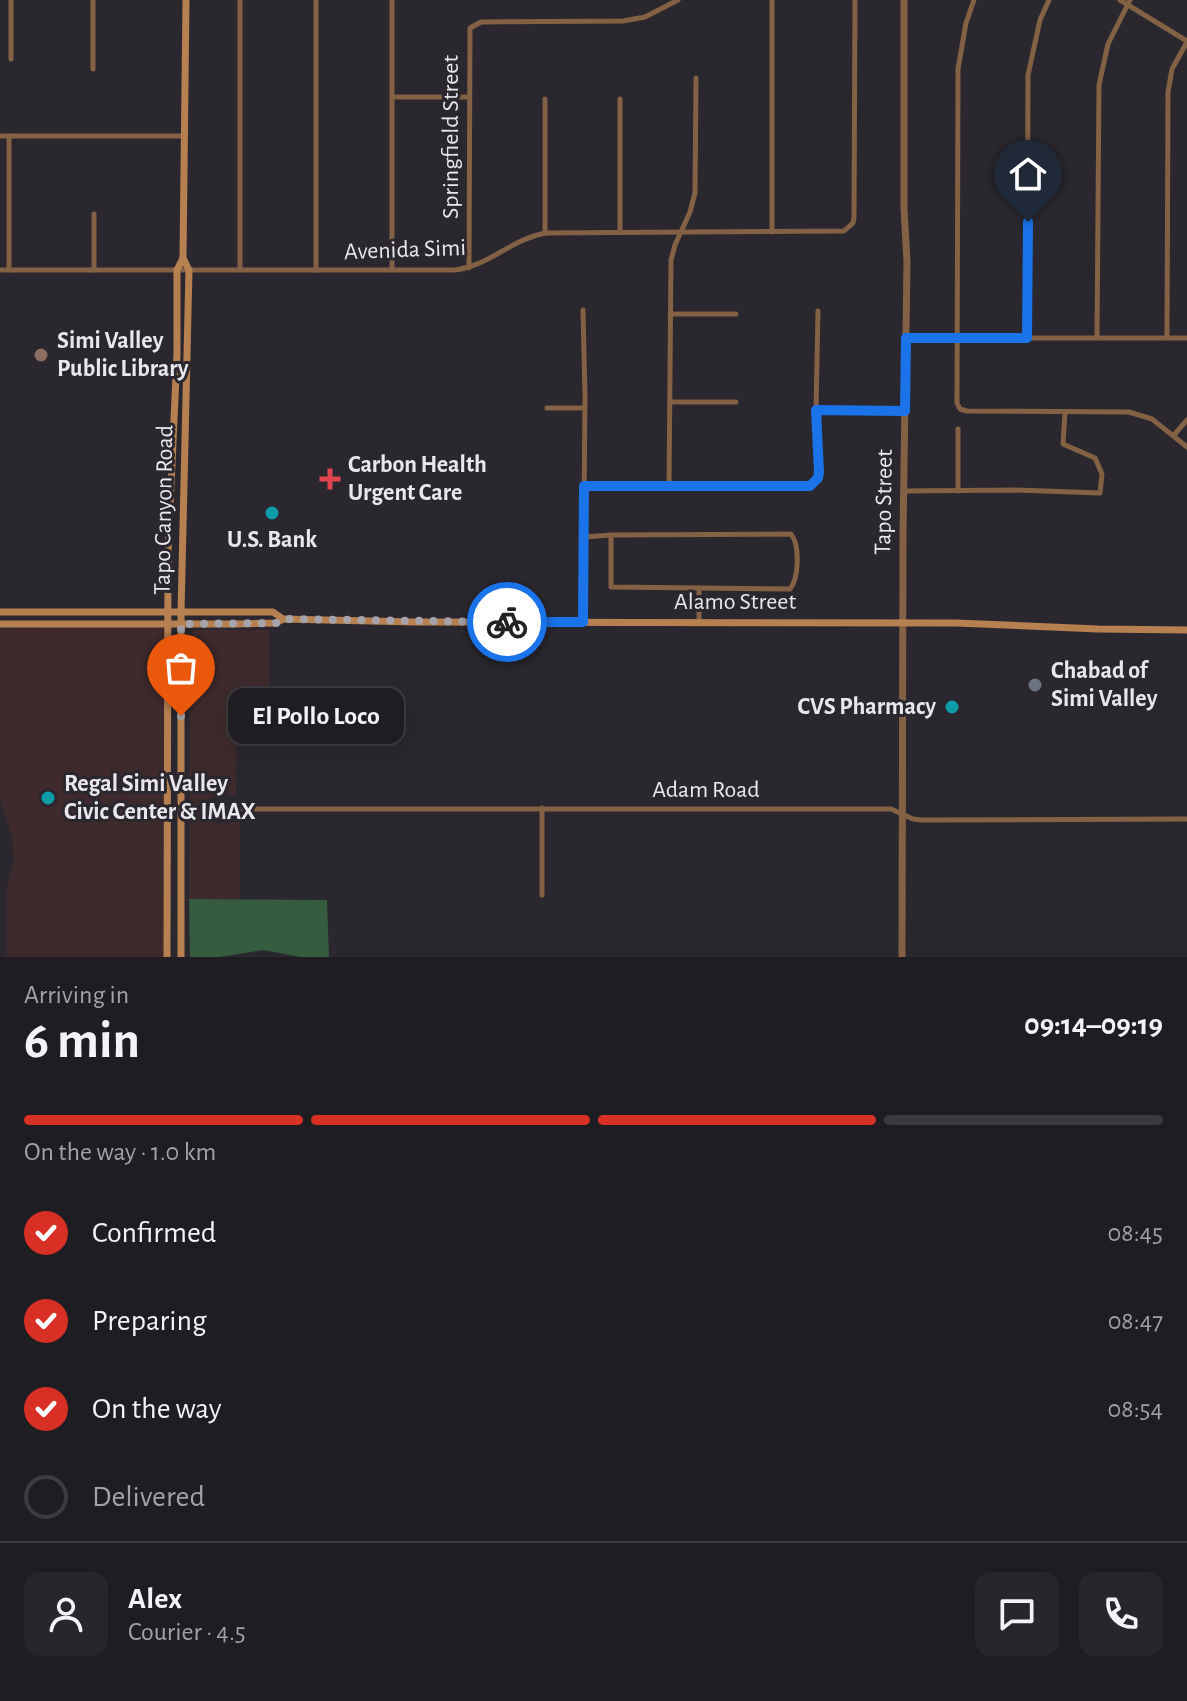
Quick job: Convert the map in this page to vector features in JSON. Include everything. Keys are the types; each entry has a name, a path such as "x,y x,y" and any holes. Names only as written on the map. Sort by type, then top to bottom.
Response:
{"main road":[{"name":"Tapo Canyon Road","path":"167,957 168,612 177,270 183,258 186,0"},
{"name":"Tapo Canyon Road","path":"181,957 181,612 189,270 183,258"},
{"name":"Alamo Street","path":"0,612 273,612 283,619"},
{"name":"Alamo Street","path":"0,624 276,623 283,619 903,622 1187,630"}],"street":[{"path":"11,0 11,59"},
{"path":"93,0 93,69"},
{"path":"240,0 240,270"},
{"path":"316,0 316,270"},
{"path":"392,0 392,270"},
{"name":"Springfield Street","path":"469,268 469,31 477,23 623,21 645,17 678,0"},
{"path":"772,0 772,232"},
{"name":"Avenida Simi","path":"0,270 469,268 489,261 521,239 545,233 838,232 849,228 854,217 855,0"},
{"name":"Tapo Street","path":"902,957 906,338 904,0"},
{"path":"974,0 966,23 958,69 957,403 960,409 967,411 1120,411 1141,414 1187,447"},
{"path":"1027,338 1028,75 1040,20 1049,0"},
{"path":"1120,0 1129,2 1187,42 1172,69 1168,92 1167,338"},
{"path":"1097,338 1099,85 1108,44 1129,2"},
{"path":"669,486 671,260 695,193 696,78"},
{"path":"392,97 469,97"},
{"path":"545,99 545,233"},
{"path":"620,99 620,232"},
{"path":"0,136 185,136"},
{"path":"9,136 9,270"},
{"path":"94,214 94,270"},
{"path":"583,310 583,622"},
{"path":"584,486 804,488 815,483 819,472 816,410 818,311"},
{"path":"670,314 736,314"},
{"path":"906,338 1187,338"},
{"path":"670,402 736,402"},
{"path":"547,408 584,408"},
{"path":"816,410 905,411"},
{"path":"904,491 1100,493 1102,474 1095,458 1063,444 1065,412"},
{"path":"1174,435 1187,420"},
{"path":"958,429 958,491"},
{"path":"584,537 611,535 794,536 797,542 795,583 790,589 611,587 611,535"},
{"path":"699,588 699,622"},
{"path":"542,808 542,895"},
{"name":"Adam Road","path":"222,809 891,809 921,820 1187,819"}],"shaded area":[{"path":"166,626 165,957 7,957 7,886 14,859 12,838 0,799 0,628"},
{"path":"195,630 269,630 270,716 237,716 236,796 223,792 207,800 207,820 220,824 240,821 240,899 189,899 190,636"}],"green space":[{"path":"189,899 327,900 329,957 300,957 263,950 220,957 190,957"}],"way so far":[{"path":"181,716 181,624 276,623 283,619 507,622"}],"place":[{"name":"Simi Valley Public Library","path":"41,355"},
{"name":"Carbon Health Urgent Care","path":"330,479"},
{"name":"U.S. Bank","path":"272,513"},
{"name":"Chabad of Simi Valley","path":"1035,685"},
{"name":"CVS Pharmacy","path":"952,707"},
{"name":"El Pollo Loco","path":"181,716"},
{"name":"Regal Simi Valley Civic Center & IMAX","path":"48,798"}],"route":[{"path":"507,622 583,622 584,486 810,486 815,483 819,472 816,410 905,411 906,338 1027,338 1028,222"}]}
